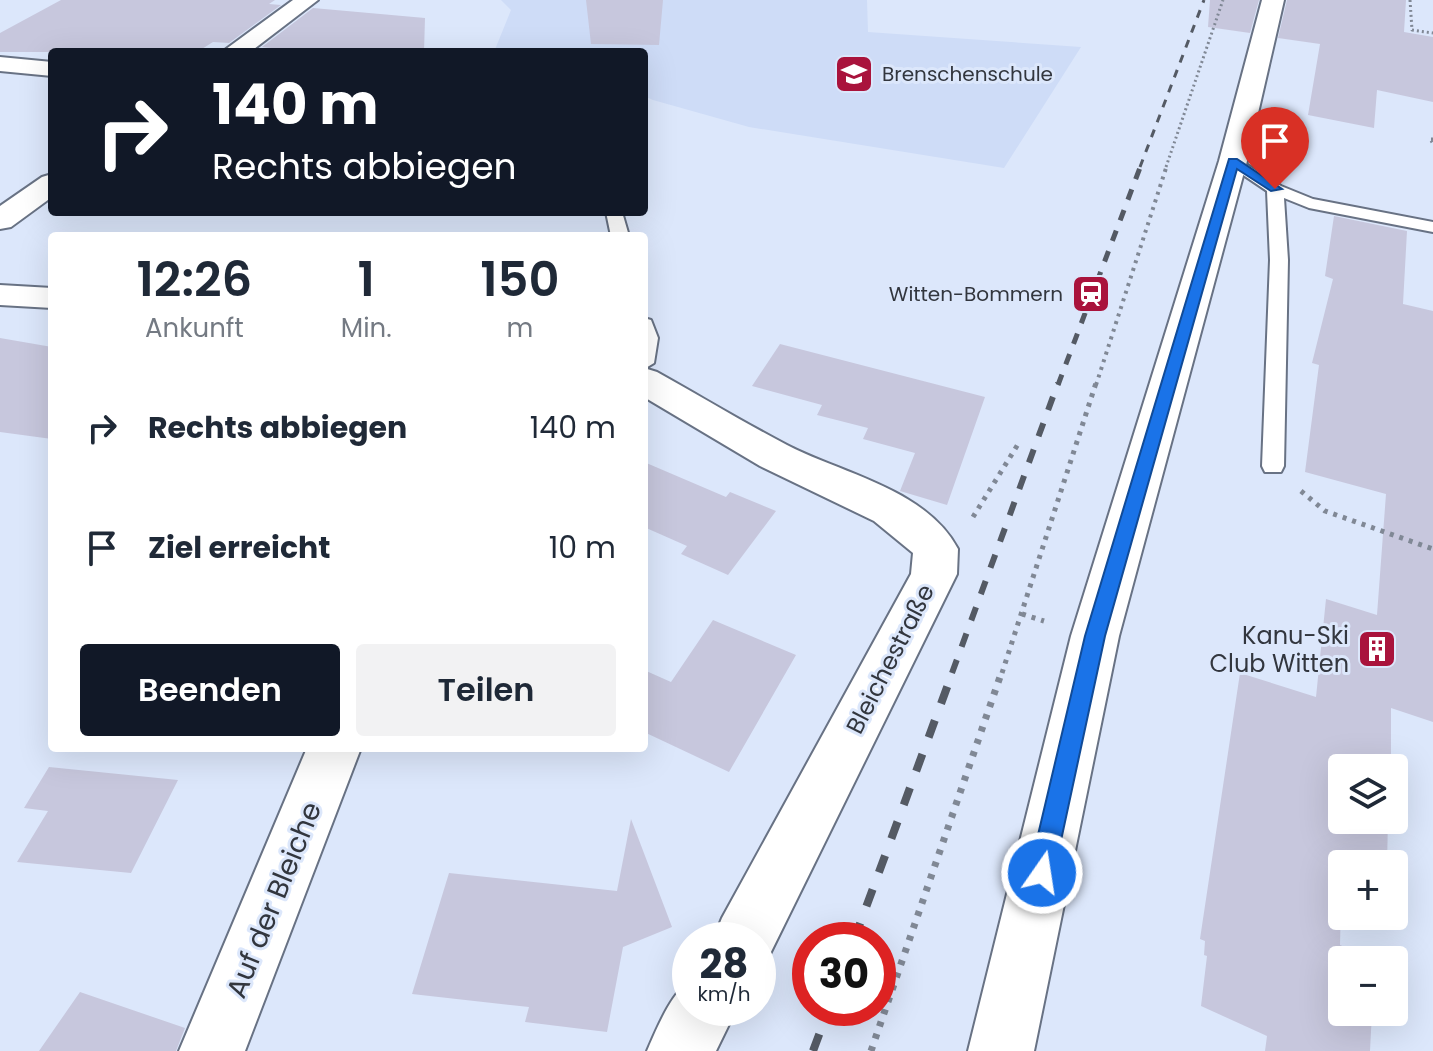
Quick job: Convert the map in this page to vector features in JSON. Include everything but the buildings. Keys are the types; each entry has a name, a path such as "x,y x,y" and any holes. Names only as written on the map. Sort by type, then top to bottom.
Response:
{"street":[{"path":"240,48 307,0"},
{"path":"1001,1051 1095,636 1254,175 1273,0"},
{"path":"0,64 48,69"},
{"path":"0,220 48,186"},
{"path":"0,295 48,298"},
{"path":"648,382 792,465 904,518 925,533 936,549"},
{"name":"Bleichestraße","path":"753,922 934,574 936,549"},
{"name":"Auf der Bleiche","path":"212,1051 332,752"},
{"path":"680,1051 695,1026"}],"lane":[{"path":"1254,175 1309,203 1433,227"},
{"path":"1254,175 1279,260 1273,466"}],"path":[{"path":"871,1051 1022,614 1152,209 1223,0"},
{"path":"1410,0 1412,30 1433,33"},
{"path":"936,549 969,522 1020,441"},
{"path":"1273,466 1325,511 1433,549"}],"shaded area":[{"name":"Brenschenschule","path":"501,0 867,0 868,32 1081,47 1004,168 749,127 653,100 648,98 648,48 496,48 511,10"}],"railway":[{"path":"1140,167 1204,0"},
{"path":"1058,385 1141,165"},
{"path":"952,673 1058,383"},
{"path":"861,922 953,671"},
{"path":"813,1051 822,1026"}],"place":[{"name":"Brenschenschule","path":"854,74"},
{"name":"Witten-Bommern","path":"1091,294"},
{"name":"Kanu-Ski Club Witten","path":"1377,649"}],"route":[{"path":"1042,873 1095,636 1233,161 1275,189"}]}
